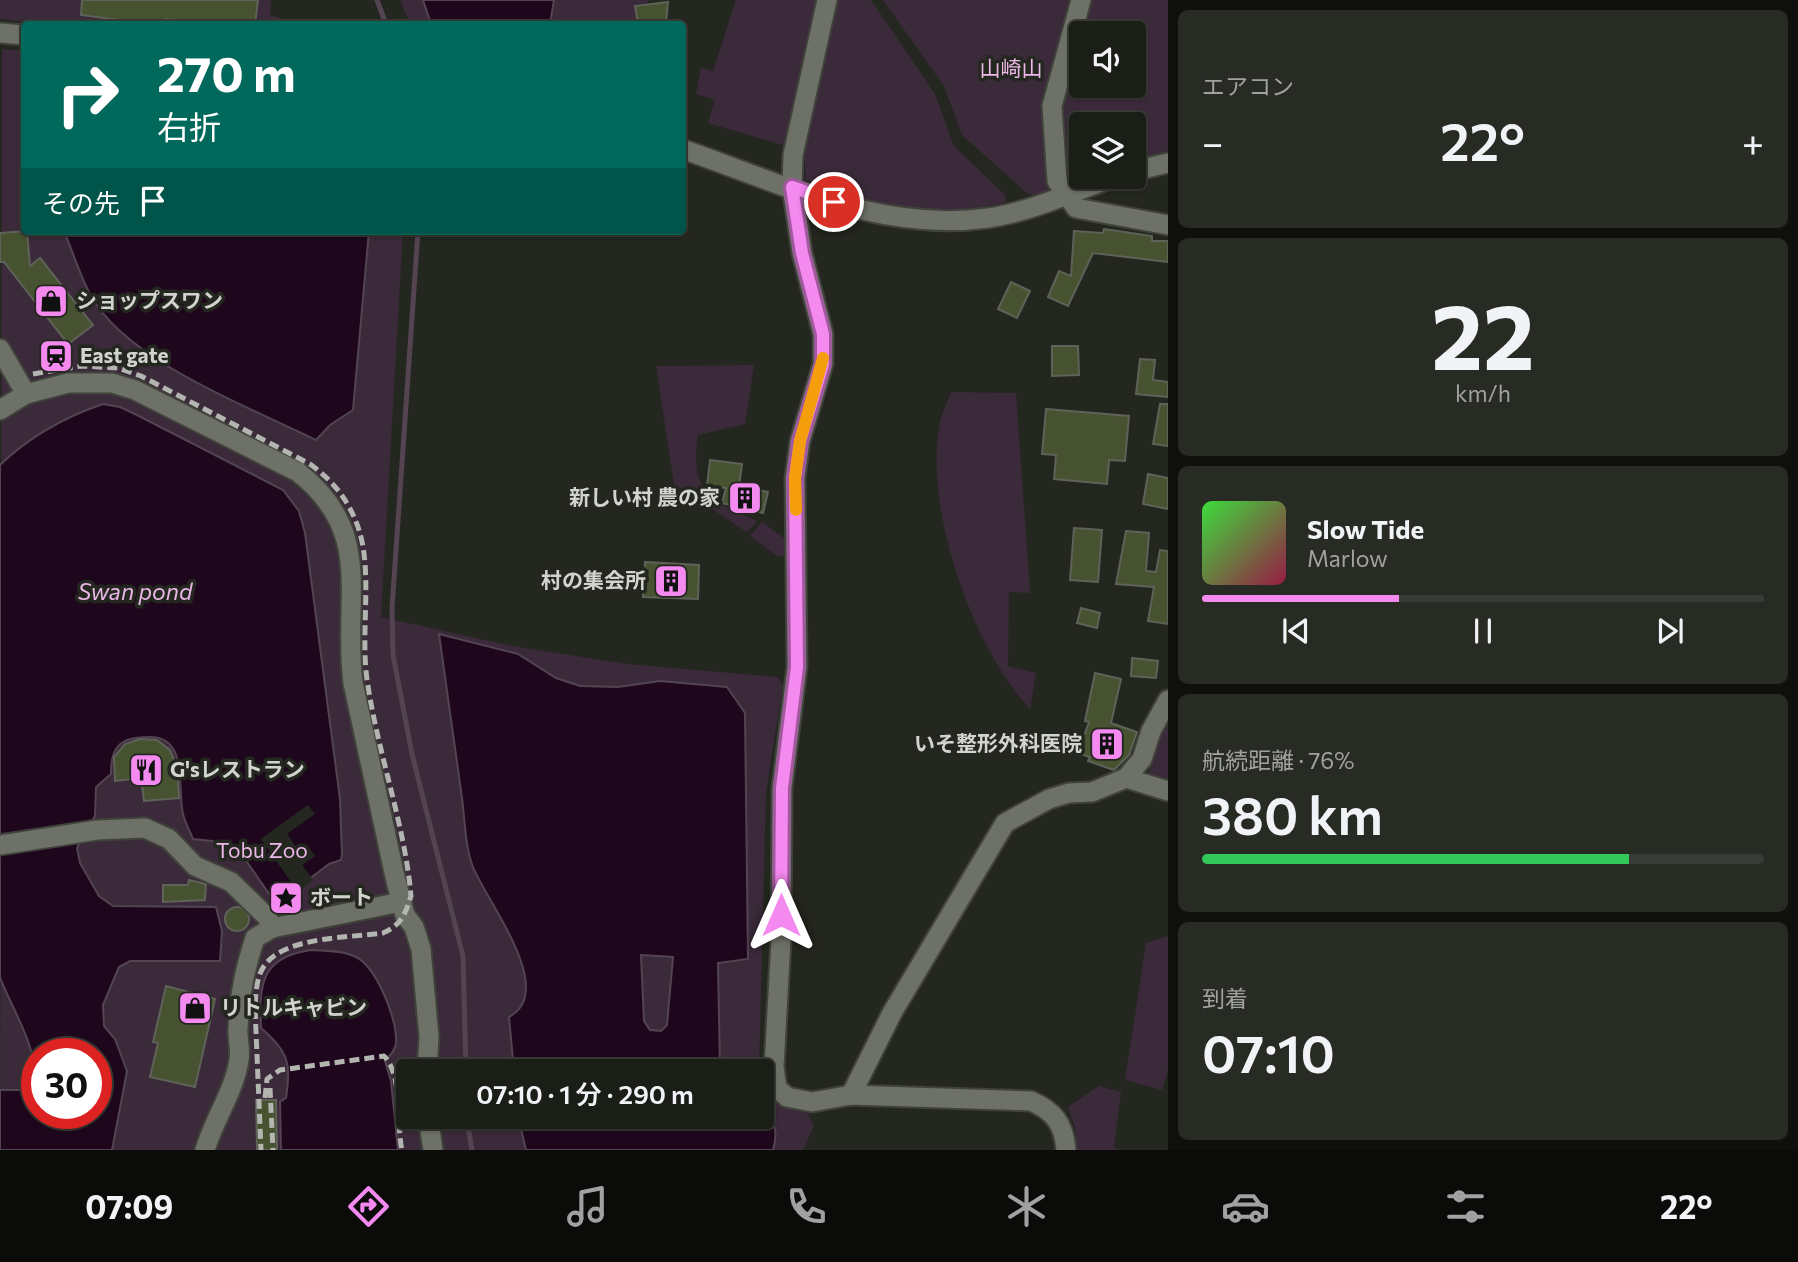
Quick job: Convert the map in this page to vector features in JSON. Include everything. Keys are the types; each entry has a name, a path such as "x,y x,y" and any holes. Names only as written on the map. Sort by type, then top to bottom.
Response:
{"street":[{"path":"827,0 793,155 792,187 802,253 823,334 823,364 800,441 795,478 797,667 782,788 781,940 774,1067 777,1088 787,1097 812,1102 851,1095 1031,1101 1056,1117 1065,1133 1066,1150"},
{"path":"1081,0 1052,106 1058,181 1064,194 1076,208 1168,225"},
{"path":"0,33 21,35"},
{"path":"686,150 879,215 960,221 1022,210 1079,189"},
{"path":"1146,168 1168,163"},
{"path":"0,349 26,394"},
{"path":"0,410 26,394 89,381 135,390 298,471 319,488 335,509 351,554 349,655 353,684 401,902 421,949 429,1037 428,1059"},
{"path":"851,1095 892,1013 1005,823 1049,799 1069,793 1092,792 1126,778 1143,759 1151,731 1168,700"},
{"path":"1126,778 1168,791"},
{"path":"0,845 97,830 145,828 169,839 195,866 231,882 267,917 272,928"},
{"path":"205,1150 211,1130 233,1087 240,1057 237,1033 240,984 255,938 272,928 401,902"},
{"path":"430,1129 433,1150"}],"green space":[{"path":"0,0 271,0 270,15 287,21 21,21 0,19"},
{"path":"400,0 423,0 430,21 409,21"},
{"path":"554,0 649,0 647,4 635,6 638,21 550,21"},
{"path":"736,0 818,0 786,146 708,123 715,100 696,94 701,68 713,71"},
{"path":"834,0 871,0 935,94 954,146 1005,195 1006,202 955,210 930,210 855,197 806,180 804,148"},
{"name":"山崎山","path":"883,0 1168,0 1168,154 1146,159 1146,112 1069,112 1069,187 1039,198 1027,193 962,135 944,86"},
{"name":"Tobu Zoo","path":"2,49 21,51 21,235 403,235 381,617 512,646 627,664 778,677 783,685 766,792 759,1059 396,1059 396,1129 774,1129 774,1100 807,1113 814,1125 803,1150 0,1150"},
{"path":"754,365 745,424 698,435 696,454 700,482 706,491 726,507 757,521 747,532 674,484 656,366"},
{"path":"951,392 1016,393 1030,593 1009,592 1008,666 1036,673 1030,709 989,650 957,574 946,534 939,494 937,456 940,422"},
{"path":"762,522 784,538 784,556 777,556 750,536"},
{"path":"1168,712 1168,784 1148,776 1159,728"},
{"path":"1168,936 1168,1070 1162,1090 1125,1080 1146,943"},
{"path":"1099,1086 1121,1092 1114,1147 1121,1150 1077,1150 1075,1128 1068,1107"}],"water":[{"path":"423,0 554,0 550,21 430,21"},
{"path":"66,235 369,235 353,410 330,425 316,440 225,397 160,361 108,319 87,288"},
{"name":"Swan pond","path":"103,404 120,407 283,490 299,511 305,533 340,799 342,854 341,860 329,864 291,893 278,890 274,901 238,849 212,841 193,839 183,814 179,767 171,746 163,740 141,737 125,741 117,747 111,764 111,774 96,787 95,816 77,848 80,863 99,896 113,906 216,907 222,931 220,961 130,961 119,967 103,1005 104,1026 115,1039 127,1071 112,1150 0,1150 0,1090 21,1090 21,1129 112,1129 112,1038 27,1038 0,977 0,465 35,437 61,422"},
{"path":"439,634 518,654 556,678 580,686 618,687 660,681 727,687 745,713 748,959 718,963 720,1059 513,1059 509,1017 522,1005 526,988 523,967 515,945 470,859","holes":["641,955 673,957 667,1025 661,1031 650,1030 644,1021"]},
{"path":"311,950 354,956 370,970 384,994 396,1033 395,1048 385,1061 391,1081 398,1150 281,1150 280,1102 286,1098 288,1067 283,1051 261,1028 261,998 266,975 273,966 282,959"},
{"path":"775,1127 773,1150 526,1150 521,1129"}],"pier":[{"path":"308,805 315,814 287,834 299,851 307,845 315,856 302,865 313,880 298,892 261,839"}],"building":[{"path":"82,0 258,0 255,21 126,21 81,15"},
{"path":"668,2 666,21 638,21 635,6"},
{"path":"1104,229 1152,236 1152,241 1168,241 1168,262 1093,253 1068,306 1048,297 1059,271 1071,276 1074,231 1103,233"},
{"path":"21,231 21,235 27,235 30,266 40,258 93,325 68,344 4,262 0,262 0,233"},
{"path":"1011,282 1030,291 1017,318 998,309"},
{"path":"65,346 68,362 45,366 42,350"},
{"path":"1052,346 1078,346 1079,375 1052,376"},
{"path":"1140,359 1155,360 1153,380 1168,382 1168,397 1136,394"},
{"path":"1160,404 1168,404 1168,446 1153,444"},
{"path":"1046,409 1129,416 1125,461 1109,460 1107,484 1054,479 1056,455 1042,454"},
{"path":"710,460 742,464 739,486 768,492 763,513 722,503 726,488 707,486"},
{"path":"1148,474 1168,478 1168,509 1143,504"},
{"path":"1074,528 1102,530 1098,582 1070,580"},
{"path":"1126,531 1149,533 1146,571 1156,572 1160,550 1168,551 1168,624 1148,621 1154,587 1116,584"},
{"name":"村の集会所","path":"645,562 699,565 698,599 643,597"},
{"path":"1081,608 1100,613 1097,628 1077,623"},
{"path":"1132,658 1158,661 1156,678 1131,676"},
{"path":"1095,673 1121,679 1111,723 1137,732 1129,755 1114,770 1088,761 1090,757 1078,753 1089,722 1085,721"},
{"name":"G'sレストラン","path":"140,739 157,740 170,750 177,767 179,798 144,801 141,778 115,781 114,757 125,744"},
{"path":"189,880 206,884 205,900 163,902 163,885 188,885"},
{"path":"237,907 246,910 249,919 246,928 237,931 228,928 225,919 228,910"},
{"path":"166,986 215,999 195,1087 150,1077 158,1043 153,1042"},
{"path":"256,1100 276,1100 277,1150 257,1150"}],"waterway":[{"path":"377,0 385,21"},
{"path":"418,235 392,608 393,655 412,754 463,956 466,1059"},
{"path":"468,1129 472,1150"}],"railway":[{"path":"33,374 81,366 118,368 141,376 310,464 339,491 358,527 365,564 368,686 398,818 411,896 402,919 383,933 302,944 274,956 261,971 255,1008 261,1150"},
{"path":"265,1098 267,1079 280,1070 384,1056 394,1075 402,1150"},
{"path":"270,1088 273,1150"}],"slow traffic":[{"path":"796,510 795,478 800,441 823,358"}],"place":[{"name":"ショップスワン","path":"51,301"},
{"name":"East gate","path":"56,356"},
{"name":"新しい村 農の家","path":"745,498"},
{"name":"村の集会所","path":"671,581"},
{"name":"いそ整形外科医院","path":"1107,744"},
{"name":"G'sレストラン","path":"146,770"},
{"name":"ボート","path":"286,898"},
{"name":"リトルキャビン","path":"195,1008"}],"route":[{"path":"781,915 782,788 797,667 799,604 795,478 800,441 823,364 823,334 802,253 792,187 834,202"}]}
